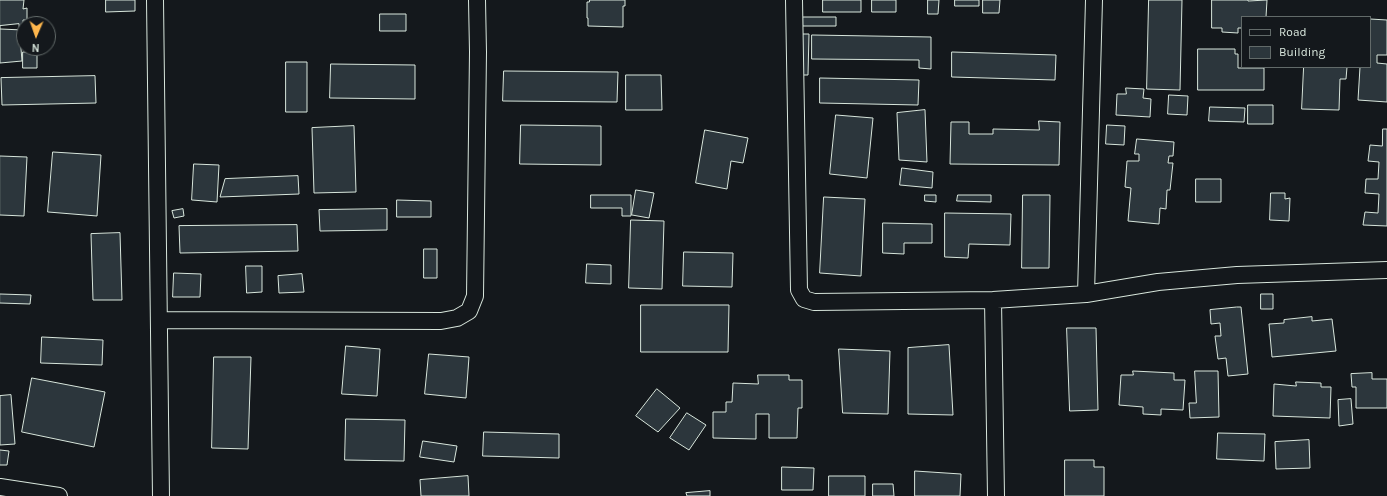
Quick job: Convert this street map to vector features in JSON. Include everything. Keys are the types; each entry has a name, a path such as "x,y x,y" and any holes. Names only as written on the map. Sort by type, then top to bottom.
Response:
{"street":[{"path":"155,0 162,496"},
{"path":"159,320 441,321 457,318 469,310 475,296 478,52 477,0"},
{"path":"794,0 799,290 804,299 814,302 993,300 1086,294 1158,282 1237,275 1387,270"},
{"path":"1086,294 1094,0"},
{"path":"993,300 996,496"},
{"path":"0,487 59,496"}],"building":[{"path":"0,0 24,0 23,9 27,8 27,16 16,16 16,30 0,29"},
{"path":"106,0 135,0 135,11 106,12"},
{"path":"590,0 625,0 625,6 623,6 623,27 588,26 587,2"},
{"path":"823,0 861,0 861,12 823,12"},
{"path":"872,0 896,0 896,12 872,12"},
{"path":"928,0 939,0 938,14 928,14"},
{"path":"955,0 979,0 979,6 955,6"},
{"path":"983,0 1000,0 999,13 983,13"},
{"path":"1149,0 1182,0 1180,90 1147,89"},
{"path":"1212,0 1267,0 1266,16 1241,16 1241,28 1238,28 1238,33 1222,32 1222,28 1212,28"},
{"path":"380,14 406,14 406,31 380,31"},
{"path":"803,17 836,17 836,26 803,26"},
{"path":"1371,19 1387,20 1387,55 1377,55 1377,63 1387,64 1387,102 1358,100 1360,68 1371,68"},
{"path":"16,24 16,56 22,56 22,61 0,63 0,26"},
{"path":"802,34 809,34 808,75 801,75"},
{"path":"812,35 931,37 931,69 919,68 919,60 812,59"},
{"path":"1198,49 1235,49 1235,54 1238,54 1238,68 1264,68 1264,90 1198,90"},
{"path":"952,52 1056,55 1055,80 952,77"},
{"path":"23,56 37,56 37,68 23,68"},
{"path":"286,62 307,62 307,112 286,112"},
{"path":"331,64 415,65 415,99 330,98"},
{"path":"1304,68 1347,68 1346,79 1340,79 1339,110 1302,109"},
{"path":"504,71 618,72 617,102 503,101"},
{"path":"626,75 661,75 662,110 626,110"},
{"path":"95,76 96,103 2,105 1,78"},
{"path":"820,78 919,80 918,105 820,103"},
{"path":"1126,88 1144,89 1143,98 1151,99 1150,117 1116,115 1117,94 1126,94"},
{"path":"1169,95 1188,96 1187,115 1168,114"},
{"path":"1248,105 1273,105 1273,124 1248,124"},
{"path":"1210,107 1245,108 1244,122 1209,121"},
{"path":"925,110 927,162 899,160 897,113"},
{"path":"836,115 873,118 867,178 830,174"},
{"path":"1039,121 1060,122 1059,165 950,164 951,122 969,122 969,134 993,134 993,129 1039,130"},
{"path":"521,125 601,126 601,165 520,164"},
{"path":"1107,125 1125,126 1124,145 1106,144"},
{"path":"354,126 356,192 314,193 312,128"},
{"path":"1383,129 1387,129 1387,226 1363,225 1365,212 1378,213 1379,194 1365,193 1366,179 1378,179 1379,162 1368,161 1370,145 1382,146"},
{"path":"705,130 748,138 743,163 731,161 727,189 696,183"},
{"path":"1137,139 1174,142 1173,156 1169,156 1168,163 1173,163 1170,190 1167,190 1166,209 1160,208 1159,224 1128,221 1131,188 1125,187 1127,161 1139,161 1139,154 1135,154"},
{"path":"53,152 101,155 97,216 48,212"},
{"path":"0,156 27,157 24,216 0,215"},
{"path":"194,164 219,165 217,202 192,200"},
{"path":"902,168 933,172 932,188 900,185"},
{"path":"298,176 299,194 220,197 225,179"},
{"path":"1196,179 1221,179 1221,202 1196,202"},
{"path":"636,190 654,193 649,218 632,215"},
{"path":"1271,193 1285,193 1285,199 1290,198 1289,221 1270,220"},
{"path":"591,195 631,195 631,216 622,216 622,208 591,208"},
{"path":"925,195 936,195 936,202 925,201"},
{"path":"958,195 991,195 991,202 957,201"},
{"path":"1023,195 1050,195 1049,268 1022,268"},
{"path":"824,197 865,199 861,276 820,273"},
{"path":"397,200 431,201 431,217 397,217"},
{"path":"183,209 184,216 174,218 172,211"},
{"path":"387,209 387,230 320,231 319,210"},
{"path":"945,213 1011,214 1010,245 969,244 968,258 945,257"},
{"path":"631,220 664,221 662,289 629,288"},
{"path":"883,223 932,224 932,243 904,243 904,254 883,253"},
{"path":"297,225 298,251 180,253 179,226"},
{"path":"120,233 122,300 93,300 91,234"},
{"path":"424,249 437,249 437,278 424,278"},
{"path":"684,252 733,253 732,287 683,286"},
{"path":"587,264 611,265 611,284 586,283"},
{"path":"246,266 262,266 262,292 247,293"},
{"path":"174,273 201,274 200,297 173,297"},
{"path":"302,274 304,292 279,293 278,276"},
{"path":"0,294 31,295 30,304 0,303"},
{"path":"1261,294 1273,294 1273,309 1261,309"},
{"path":"641,305 729,305 728,352 641,352"},
{"path":"1241,307 1248,374 1228,376 1226,358 1218,359 1215,336 1221,336 1220,323 1211,324 1210,310"},
{"path":"1312,317 1312,321 1332,319 1336,351 1272,357 1269,324 1284,323 1284,320"},
{"path":"1067,328 1096,328 1098,410 1070,411"},
{"path":"42,337 103,340 102,365 41,363"},
{"path":"949,345 953,415 908,414 908,348"},
{"path":"346,346 380,349 377,396 342,394"},
{"path":"839,349 890,351 888,414 843,413"},
{"path":"429,354 469,357 466,398 425,394"},
{"path":"214,357 251,357 248,449 212,448"},
{"path":"1133,371 1174,373 1174,380 1185,380 1183,410 1161,409 1161,415 1143,414 1143,407 1119,405 1121,375 1133,375"},
{"path":"1195,371 1218,371 1219,417 1190,418 1189,403 1196,403"},
{"path":"1372,373 1372,379 1387,379 1387,408 1356,408 1356,387 1352,387 1351,374"},
{"path":"758,375 789,375 789,380 802,380 802,408 798,408 797,438 769,438 769,414 756,414 756,439 713,438 713,412 726,412 726,402 732,402 733,383 758,384"},
{"path":"32,378 105,392 94,447 22,432"},
{"path":"1296,382 1321,383 1321,387 1331,387 1330,418 1273,416 1274,384 1296,386"},
{"path":"657,389 680,408 658,432 636,416"},
{"path":"11,395 15,444 0,445 0,396"},
{"path":"1351,399 1353,424 1339,426 1338,400"},
{"path":"687,413 706,425 689,450 670,438"},
{"path":"346,419 405,420 404,461 345,460"},
{"path":"484,432 559,434 559,458 483,456"},
{"path":"1218,433 1265,434 1264,461 1217,459"},
{"path":"1309,440 1310,468 1276,469 1275,442"},
{"path":"423,441 457,446 454,462 420,457"},
{"path":"0,450 9,451 7,465 0,465"},
{"path":"1065,460 1094,460 1094,467 1104,467 1104,496 1065,496"},
{"path":"782,467 814,468 813,490 782,490"},
{"path":"915,471 961,474 960,496 915,496"},
{"path":"468,476 469,496 421,496 420,480"},
{"path":"829,476 865,476 865,496 829,496"},
{"path":"873,484 893,484 894,496 873,496"},
{"path":"710,491 710,496 687,496 686,493"}]}
